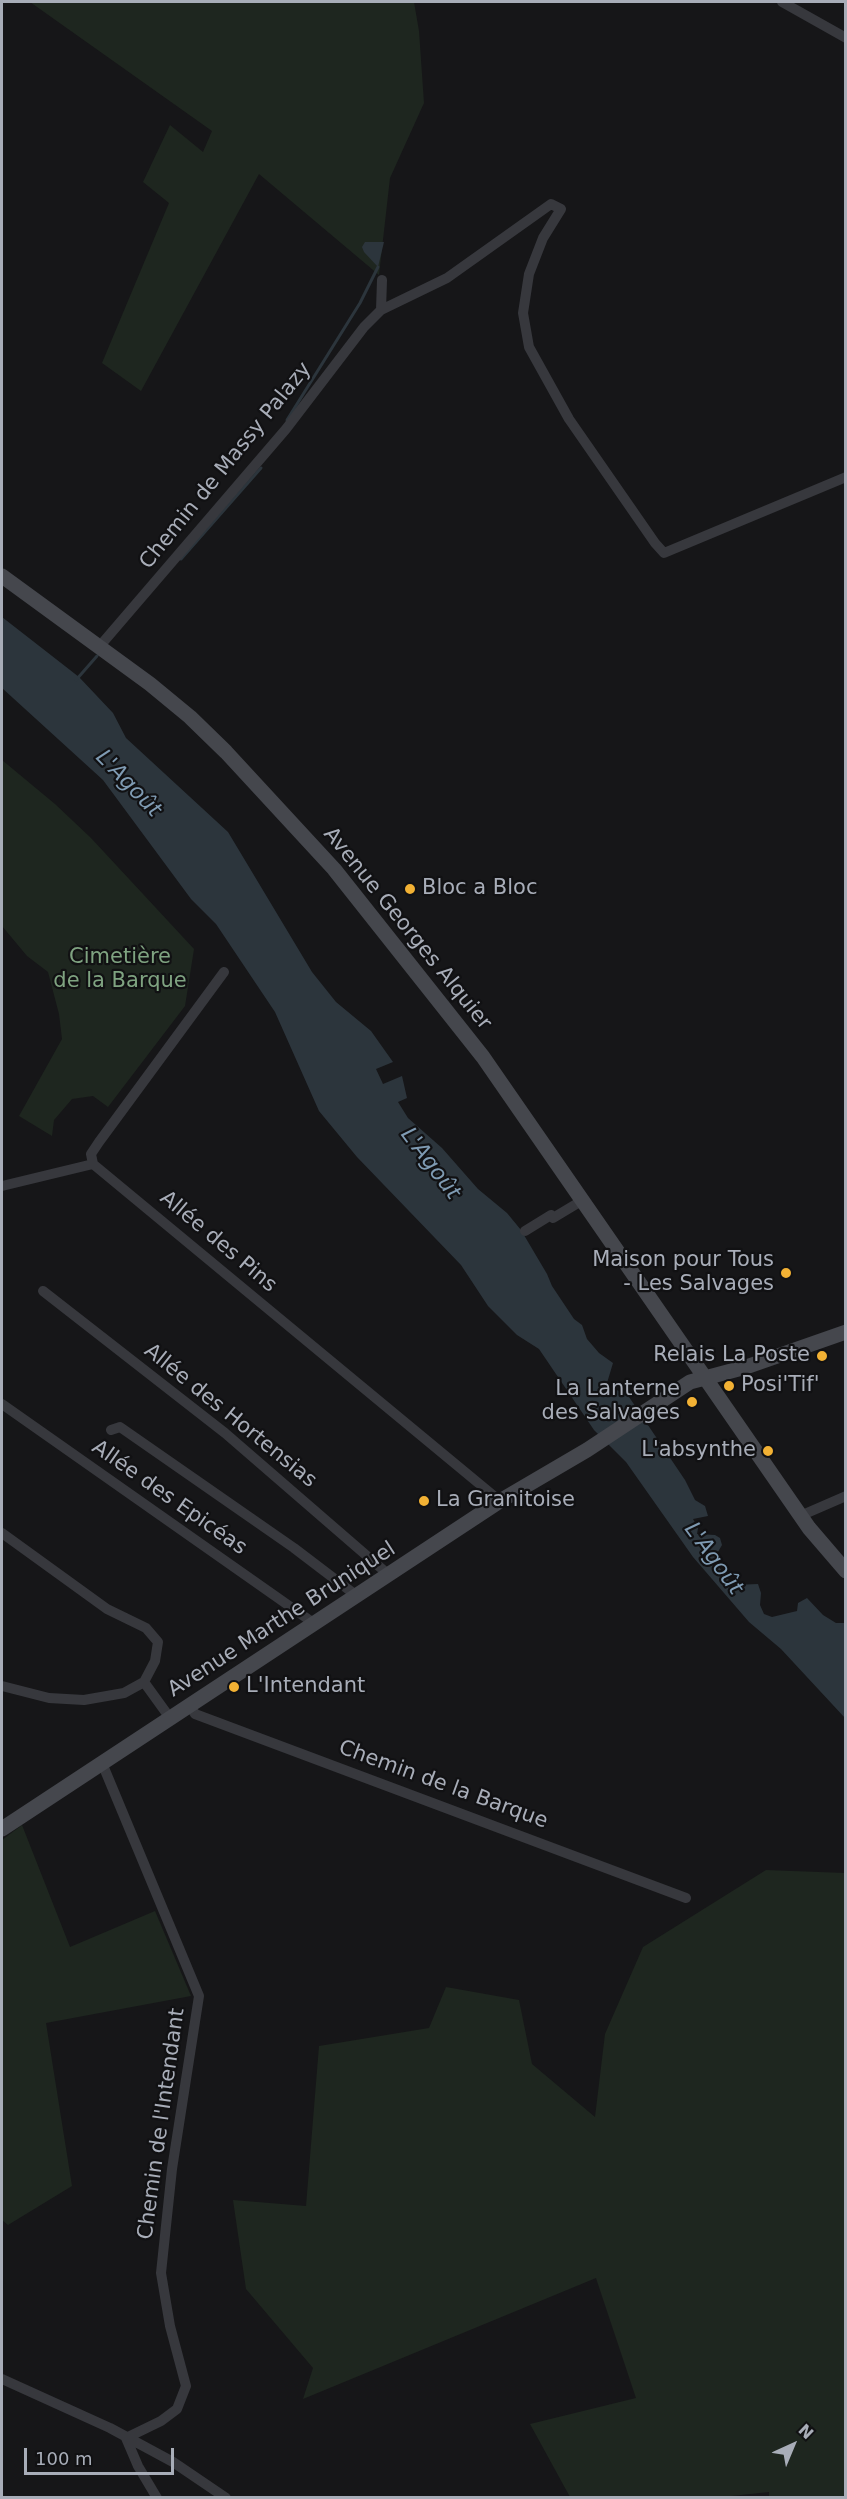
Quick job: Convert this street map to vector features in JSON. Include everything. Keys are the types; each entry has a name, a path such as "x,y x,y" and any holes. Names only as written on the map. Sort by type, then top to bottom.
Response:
{"main road":[{"name":"Avenue Georges Alquier","path":"2,576 190,717 226,752 334,869 483,1057 800,1515 846,1571"},
{"name":"Avenue Marthe Bruniquel","path":"2,1829 500,1501 587,1450 690,1382 746,1367 846,1332"}],"street":[{"path":"782,2 846,38"},
{"path":"382,280 381,310 447,278 551,204 561,209 539,247 529,274 523,313 529,347 569,419 664,553 846,477"},
{"name":"Chemin de Massy Palazy","path":"99,647 286,429 346,348 381,310"},
{"path":"2,1186 93,1164 91,1154 99,1142 224,972"},
{"name":"Allée des Pins","path":"93,1164 500,1501"},
{"path":"525,1231 551,1215 553,1218 583,1200"},
{"name":"Allée des Hortensias","path":"43,1291 225,1434 389,1575"},
{"name":"Allée des Epicéas","path":"2,1404 315,1624"},
{"path":"111,1430 120,1427 294,1548 357,1596"},
{"path":"800,1515 846,1497"},
{"path":"2,1533 107,1609 146,1628 158,1642 155,1661 144,1682 124,1693 84,1700 48,1698 2,1686"},
{"path":"144,1682 170,1718"},
{"name":"Chemin de la Barque","path":"190,1705 195,1714 686,1898"},
{"name":"Chemin de l'Intendant","path":"102,1763 199,1996 172,2169 161,2273 170,2326 186,2386 177,2409 161,2421 126,2438"},
{"path":"2,2379 110,2428 172,2462 226,2498"},
{"path":"126,2438 138,2466 157,2498"}],"green space":[{"path":"30,2 414,2 419,31 424,103 390,178 379,275 259,174 141,391 102,363 169,203 143,182 170,125 203,152 212,131"},
{"name":"Cimetière de la Barque","path":"2,760 55,804 91,838 194,949 185,1006 108,1107 93,1096 72,1099 54,1120 52,1136 19,1116 62,1039 59,1014 48,972 27,956 2,926"},
{"path":"22,1825 70,1947 155,1911 191,1996 46,2023 72,2186 8,2225 2,2220 2,1840"},
{"path":"766,1870 845,1873 845,2497 769,2497 769,2492 713,2498 570,2497 530,2424 636,2398 596,2278 303,2399 313,2368 246,2289 233,2200 306,2206 319,2046 429,2028 446,1987 519,2000 532,2064 595,2117 605,2034 643,1947"}],"water":[{"path":"365,242 384,242 378,267 364,252 362,247"},
{"name":"L'Agoût","path":"2,617 79,677 113,713 126,738 228,832 312,972 336,1002 371,1031 393,1062 376,1069 383,1084 402,1076 407,1098 398,1102 408,1118 442,1148 478,1189 507,1213 521,1230 552,1286 574,1319 582,1325 587,1339 599,1353 613,1363 607,1383 611,1388 627,1394 685,1480 695,1500 705,1506 708,1516 693,1519 698,1528 697,1534 715,1535 720,1538 722,1545 715,1557 715,1562 731,1583 734,1585 758,1584 761,1593 760,1605 764,1614 772,1617 797,1611 798,1603 807,1598 823,1615 836,1623 845,1623 845,1718 781,1649 749,1622 693,1557 626,1462 594,1430 539,1349 517,1335 488,1306 461,1265 357,1157 319,1111 275,1012 216,924 191,899 103,780 2,688"}],"waterway":[{"path":"287,420 360,303 378,267"},
{"path":"181,559 261,468"},
{"path":"76,680 97,656"}],"place":[{"name":"Bloc a Bloc","path":"410,889"},
{"name":"Maison pour Tous - Les Salvages","path":"786,1273"},
{"name":"Relais La Poste","path":"822,1356"},
{"name":"Posi'Tif'","path":"729,1386"},
{"name":"La Lanterne des Salvages","path":"692,1402"},
{"name":"L'absynthe","path":"768,1451"},
{"name":"La Granitoise","path":"424,1501"},
{"name":"L'Intendant","path":"234,1687"}]}
